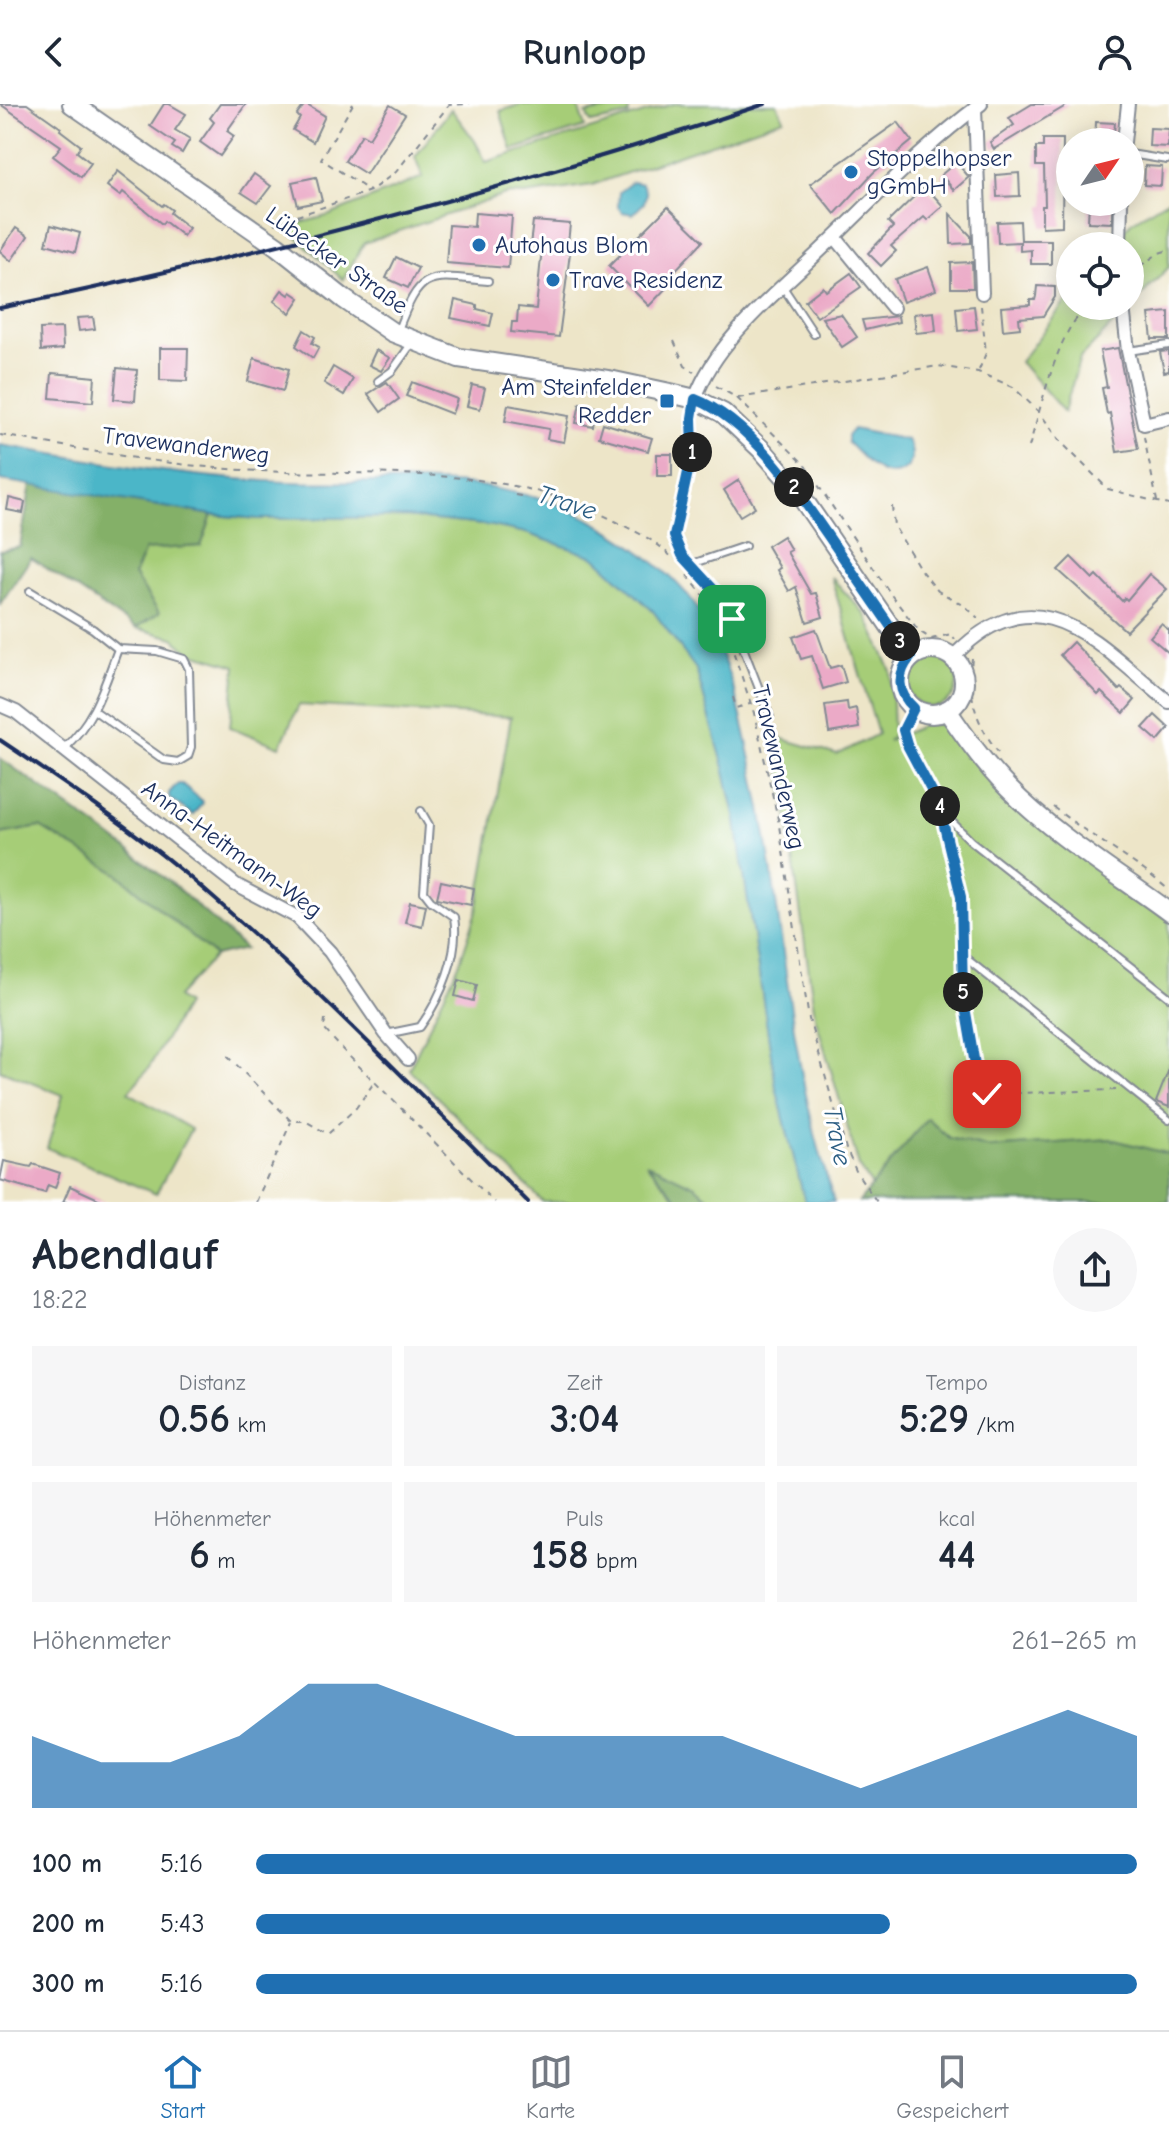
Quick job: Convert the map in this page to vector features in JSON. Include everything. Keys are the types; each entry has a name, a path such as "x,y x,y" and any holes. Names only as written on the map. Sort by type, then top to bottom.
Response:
{"main road":[{"name":"Lübecker Straße","path":"72,104 254,230 344,299 405,337 459,358 614,381 695,399 723,413 763,451 796,489 911,657"},
{"path":"931,650 958,652 963,685 960,697 947,710 929,713 914,708 903,695 900,682 904,666 911,657 931,650"},
{"path":"947,710 963,735 1008,788 1038,815 1169,912"}],"street":[{"path":"1125,128 1128,104"},
{"path":"695,399 703,379 734,336 889,183 978,106"},
{"path":"978,106 982,293"},
{"path":"835,237 893,308"},
{"path":"1125,320 1144,424 1169,418"},
{"path":"958,652 986,629 1003,621 1049,618 1070,624 1093,638 1169,702"},
{"name":"Anna-Heitmann-Weg","path":"0,705 16,712 236,885 297,917 330,952 386,1034 408,1059"}],"lane":[{"path":"1144,156 1167,160"},
{"path":"378,381 404,357 410,299 419,285 431,279 447,277 488,281"},
{"path":"783,287 814,334"},
{"path":"1128,351 1169,345"},
{"path":"695,399 693,449 674,536 682,555 716,592 732,619 770,717"},
{"path":"692,564 745,546"},
{"path":"30,591 93,629 118,649 157,651 184,659 189,669 191,747 188,756 178,762 164,760 95,711"},
{"path":"63,749 79,734 95,711 118,649"},
{"path":"914,708 903,730 908,747 939,805 961,897 963,956 1169,1120"},
{"path":"386,1034 420,1027 430,1014 450,965 456,929 454,917 431,901 424,892 429,825 421,811"},
{"path":"943,821 951,821 971,841 1169,997"}],"path":[{"path":"353,104 321,159 370,191"},
{"path":"254,230 370,191 396,172 448,104 470,104"},
{"path":"1144,263 1169,250"},
{"path":"978,372 986,353 982,293"},
{"path":"1029,447 1062,343 1074,320"},
{"path":"674,341 685,366 737,398 804,464 919,631 931,639 951,634 958,652 973,655 973,705 976,717 1000,755"},
{"path":"723,413 737,398 938,366 978,372 1013,387 1108,489 1169,505"},
{"path":"1144,424 1144,445 1158,504"},
{"name":"Travewanderweg","path":"0,435 226,469 450,475 522,486 595,511 665,549 673,560"},
{"path":"520,496 522,486"},
{"path":"515,495 526,497"},
{"path":"892,506 894,526 922,572 938,591 975,614 986,629"},
{"path":"682,570 708,601 726,632"},
{"name":"Travewanderweg","path":"729,641 751,704 778,819 809,1019 846,1149 857,1173 877,1202"},
{"path":"733,697 736,708 751,704"},
{"path":"1052,806 1139,864 1169,890"},
{"path":"963,956 963,995 978,1082 987,1094 1116,1090 1126,1086"},
{"path":"325,1019 324,1029 494,1202"},
{"path":"228,1056 291,1121 305,1121 328,1134 356,1108 375,1083"},
{"path":"256,1202 291,1121"}],"green space":[{"path":"522,104 577,104 585,127 512,150 500,111"},
{"path":"673,104 777,104 784,119 592,185 525,195 508,194 364,243 343,280 286,227 330,215 423,177 415,157 451,109 486,162"},
{"path":"628,105 629,115 591,123 586,114"},
{"path":"1169,199 1169,267 1144,293 1144,232 1123,232"},
{"path":"1056,314 1056,320 1117,320 1080,358 1064,412 1020,362"},
{"path":"31,484 212,515 201,546 145,550 134,575 159,613 136,628 31,558 0,604 0,551 20,547"},
{"path":"212,515 259,519 405,517 493,526 526,533 595,557 653,611 696,669 724,767 735,815 776,1087 805,1202 714,1202 695,1186 647,1165 680,1202 543,1202 409,1069 460,962 477,911 511,717 299,705 280,747 230,727 236,666 190,652 174,638 136,628 159,613 134,575 145,549 201,546"},
{"path":"831,577 866,615 891,671 893,735 888,741 928,723 945,725 975,762 1169,920 1169,1154 1110,1139 991,1148 949,1138 927,1119 872,1186 859,1166 815,1016 776,737 837,755 878,734"},
{"path":"932,657 949,665 957,682 949,699 932,707 915,699 907,682 915,665"},
{"path":"0,758 176,887 245,949 215,956 118,874 40,827 0,834"},
{"path":"40,827 118,874 215,956 177,997 186,1004 148,1069 128,1092 191,1129 156,1194 47,1148 63,1095 0,1070 0,834"},
{"path":"927,1118 949,1138 991,1148 1110,1139 1169,1154 1169,1202 859,1202"},
{"path":"646,1163 695,1186 714,1202 680,1202"}],"water":[{"path":"632,182 642,184 646,193 644,203 633,214 622,212 618,207 619,192"},
{"path":"853,429 907,440 912,455 908,466 903,471 890,474 877,470 847,442 847,436"},
{"path":"0,445 216,477 313,483 437,482 496,489 571,510 607,529 661,569 691,599 702,615 722,656 737,699 765,831 804,1088 834,1202 805,1202 776,1087 735,815 696,669 653,611 595,557 526,533 493,526 405,517 259,519 214,515 0,480"},
{"path":"177,784 182,784 201,800 193,815 169,798 169,793"}],"building":[{"path":"0,104 27,104 81,146 77,152 91,163 81,177 53,156 61,146"},
{"path":"164,104 186,114 175,130 190,139 182,153 172,147 175,143 150,126"},
{"path":"220,104 246,104 227,131 234,136 220,156 200,142 214,122 210,118"},
{"path":"305,104 325,116 313,142 293,130 300,118 297,115"},
{"path":"1032,104 1069,104 994,149 990,142 1014,125 1009,118"},
{"path":"390,105 405,114 366,174 345,161 362,134 369,138"},
{"path":"898,122 912,141 873,173 835,214 810,184"},
{"path":"1096,122 1115,123 1114,128 1096,128"},
{"path":"1150,128 1169,129 1168,147 1149,146"},
{"path":"1043,139 1056,139 1056,216 1062,216 1062,226 1042,227 1044,166 1036,166 1036,147 1043,147"},
{"path":"956,162 969,177 954,190 941,175"},
{"path":"1145,166 1162,167 1161,186 1144,185"},
{"path":"118,171 162,206 164,204 172,210 170,213 189,228 183,236 164,221 162,224 123,192 120,196 107,186"},
{"path":"1019,173 1020,196 997,197 996,175"},
{"path":"254,174 271,186 258,203 241,192"},
{"path":"316,177 322,201 298,206 292,182"},
{"path":"925,186 943,206 927,220 924,217 891,246 896,251 881,266 868,253 893,227 888,222"},
{"path":"668,207 703,241 668,278 672,282 649,306 609,266"},
{"name":"Autohaus Blom","path":"475,213 512,216 508,268 446,263 449,225 474,227"},
{"path":"950,214 971,236 971,243 951,244"},
{"path":"1088,216 1112,216 1112,223 1088,222"},
{"name":"Trave Residenz","path":"533,221 570,224 567,253 570,253 559,337 511,332 512,322 517,322 518,307 536,309 542,247 530,245"},
{"path":"1020,221 1021,240 1051,240 1051,264 1031,264 1031,250 1020,251 1020,242 998,243 997,222"},
{"path":"51,225 80,233 75,252 46,244"},
{"path":"16,228 28,236 11,261 0,251"},
{"path":"396,257 418,268 408,288 386,278"},
{"path":"972,262 973,288 951,288 951,263"},
{"path":"928,267 936,290 903,302 895,279"},
{"path":"851,273 861,287 817,317 805,301 823,287 826,291"},
{"path":"1037,286 1055,287 1055,297 1043,316 1019,318 1020,328 1003,330 1001,307 1030,305 1030,300 1035,300"},
{"path":"282,290 300,298 290,313 274,301"},
{"path":"455,300 493,313 490,326 451,318"},
{"path":"974,306 977,329 958,331 956,308"},
{"path":"934,312 936,331 916,333 914,314"},
{"path":"1169,312 1169,339 1152,339 1149,314"},
{"path":"841,314 857,337 842,347 822,318"},
{"path":"898,316 899,322 865,330 862,320"},
{"path":"93,317 95,329 79,331 77,318"},
{"path":"62,328 63,349 41,351 40,329"},
{"path":"304,330 315,337 312,343 319,347 313,358 296,346"},
{"path":"160,348 188,348 187,381 160,380"},
{"path":"1118,348 1138,449 1117,452 1102,388 1107,387 1100,351"},
{"path":"376,350 390,358 381,371 369,365"},
{"path":"1169,351 1169,371 1164,372 1160,352"},
{"path":"254,358 289,369 283,391 248,381"},
{"path":"333,367 353,379 344,395 324,383"},
{"path":"117,368 137,370 135,401 114,399"},
{"path":"52,373 95,377 93,402 50,398"},
{"path":"387,382 399,399 381,412 368,394"},
{"path":"412,382 457,399 452,414 406,396"},
{"path":"472,385 485,388 480,409 467,406"},
{"path":"580,403 596,406 593,426 576,423"},
{"path":"508,405 569,416 564,442 547,439 549,429 505,421"},
{"path":"603,423 652,438 648,451 599,437"},
{"path":"657,454 672,454 672,476 657,476"},
{"path":"739,480 755,507 740,516 724,490"},
{"path":"9,498 25,502 23,513 7,510"},
{"path":"783,536 791,550 787,552 811,594 816,593 823,617 807,622 796,587 789,591 777,570 780,568 767,546"},
{"path":"1071,557 1093,579 1097,575 1122,601 1127,600 1149,574 1167,589 1126,631 1058,570"},
{"path":"1161,624 1169,630 1169,653 1150,637"},
{"path":"816,629 830,668 841,665 846,682 823,689 812,656 801,659 793,637"},
{"path":"1073,642 1119,690 1121,688 1135,700 1124,713 1101,692 1098,695 1060,655"},
{"path":"847,702 848,710 856,708 859,728 829,733 825,705"},
{"path":"1155,715 1169,728 1158,741 1143,728"},
{"path":"441,881 474,888 471,905 437,898"},
{"path":"410,902 426,905 422,926 405,922"},
{"path":"459,980 477,985 473,1001 455,996"},
{"path":"1169,1069 1169,1107 1156,1102"},
{"path":"4,1161 31,1167 33,1164 60,1173 55,1188 48,1185 45,1193 0,1180"},
{"path":"70,1186 105,1202 63,1202"}],"railway":[{"path":"0,308 194,266 386,218 576,164 765,104"},
{"path":"0,740 142,839 232,914 361,1035 528,1202"}],"place":[{"name":"Stoppelhopser gGmbH","path":"851,172"},
{"name":"Autohaus Blom","path":"479,245"},
{"name":"Trave Residenz","path":"553,280"},
{"name":"Am Steinfelder Redder","path":"667,401"}],"route":[{"path":"732,619 716,592 682,555 674,536 693,449 695,399 723,413 763,451 796,489 911,657 901,674 900,688 914,708 903,730 908,747 939,805 961,897 963,995 978,1082 987,1094"}],"water label":[{"name":"Trave","path":"567,503"},
{"name":"Trave","path":"837,1136"}]}
